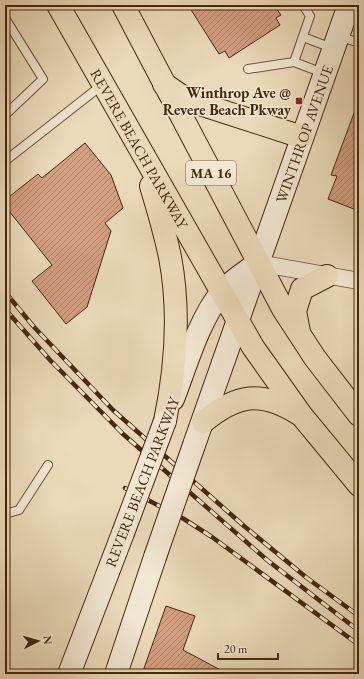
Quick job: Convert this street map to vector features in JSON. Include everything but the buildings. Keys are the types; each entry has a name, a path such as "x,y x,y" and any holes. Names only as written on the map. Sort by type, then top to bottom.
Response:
{"highway":[{"name":"REVERE BEACH PARKWAY","path":"58,5 238,321 259,355 302,416 359,484"},
{"name":"MA 16","path":"123,5 258,263 299,335 330,380 359,415"},
{"path":"163,83 180,95 197,102 302,137"},
{"path":"137,145 152,187 162,224 170,258 173,281 175,323 174,359 165,421"},
{"path":"299,335 295,311 302,289 327,276"},
{"path":"203,422 216,411 228,404 249,398 276,402 302,416"}],"main road":[{"name":"WINTHROP AVENUE","path":"258,263 349,5"},
{"name":"REVERE BEACH PARKWAY","path":"69,674 204,321 212,306 222,293 238,277 258,263"},
{"path":"116,674 155,557 258,263"}],"street":[{"path":"258,263 359,282"}],"lane":[{"path":"294,62 310,16 303,5"},
{"path":"5,18 42,79 5,115"},
{"path":"303,37 336,42 359,43"},
{"path":"248,69 294,62 325,74"},
{"path":"5,161 103,85"},
{"path":"5,514 19,510 48,465"}],"railway":[{"path":"5,292 34,327 113,410 244,526 307,578 359,616"},
{"path":"5,309 50,360 123,434 267,560 359,631"},
{"path":"125,488 184,519 212,537 359,645"}],"place":[{"name":"Winthrop Ave @ Revere Beach Pkway","path":"299,101"}]}
